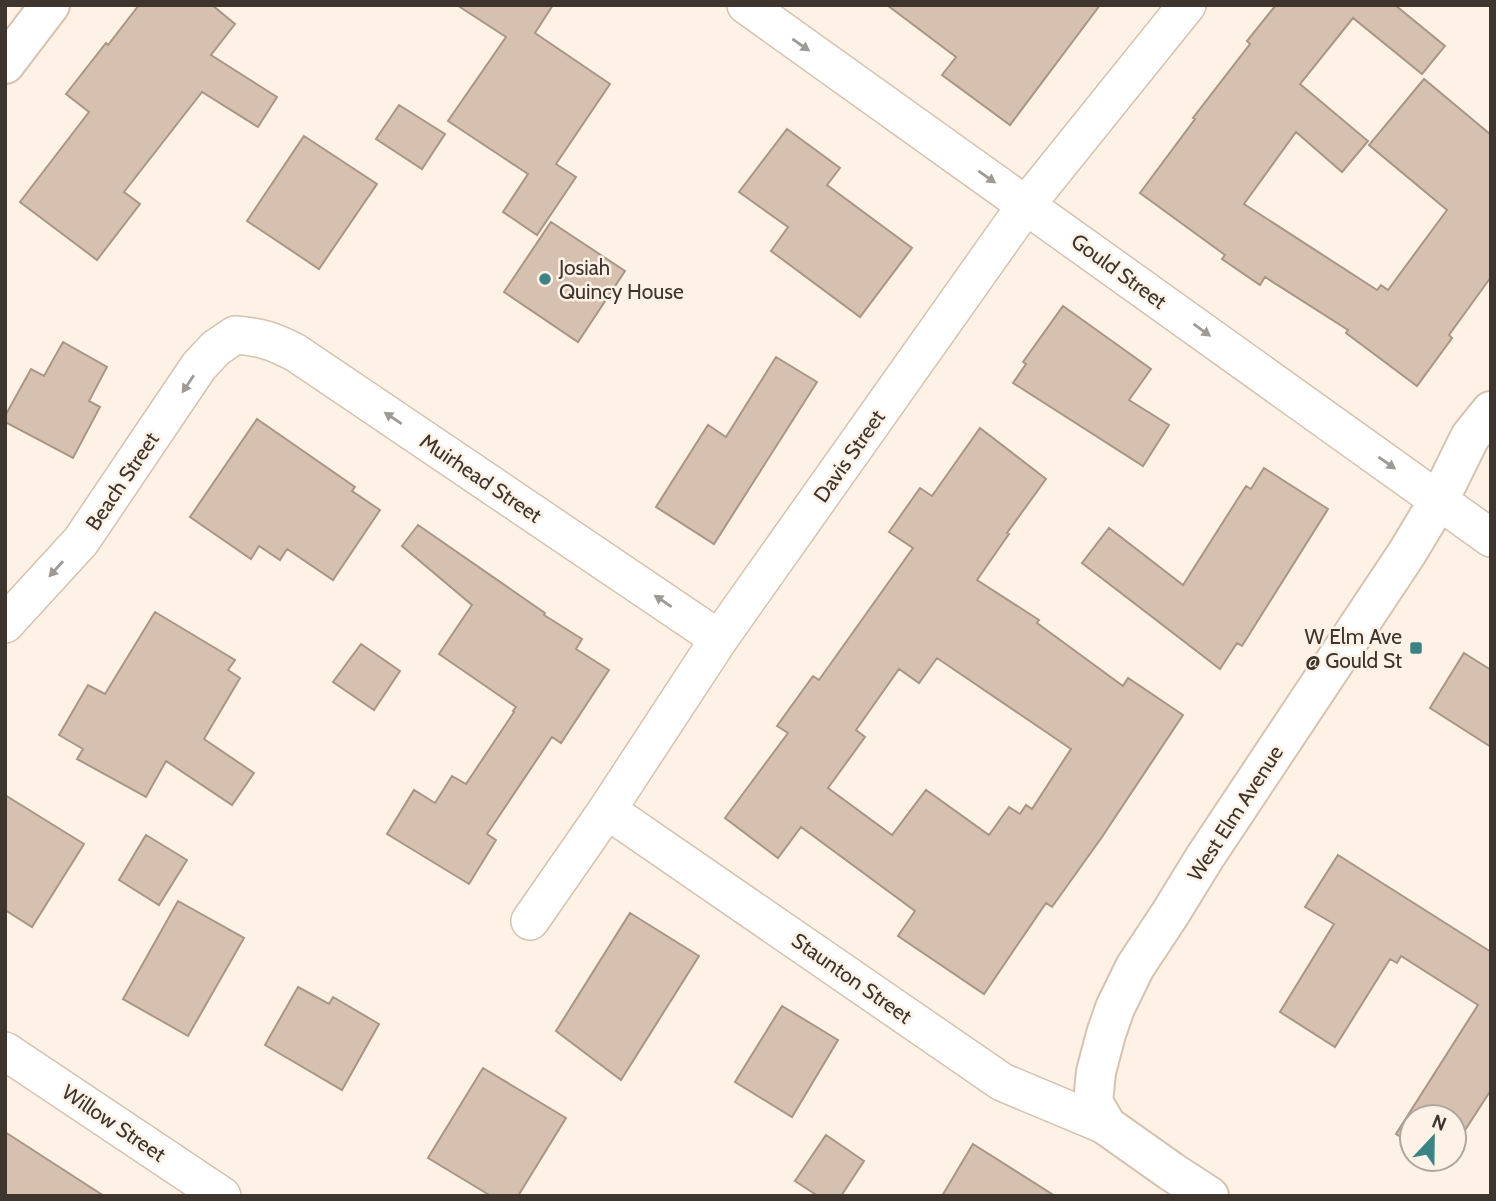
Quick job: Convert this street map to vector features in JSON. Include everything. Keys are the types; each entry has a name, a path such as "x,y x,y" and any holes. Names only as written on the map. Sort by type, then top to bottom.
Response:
{"street":[{"path":"5,64 50,5"},
{"name":"Gould Street","path":"746,5 1491,538"},
{"name":"Davis Street","path":"530,921 607,810 719,639 1026,205 1187,5"},
{"name":"Muirhead Street","path":"235,335 258,337 278,343 296,353 719,639"},
{"name":"Beach Street","path":"5,624 81,541 199,366 216,348 235,335"},
{"name":"West Elm Avenue","path":"1107,1126 1093,1102 1096,1072 1115,1007 1135,967 1407,553 1439,499 1470,437 1491,411"},
{"name":"Staunton Street","path":"607,810 1002,1082 1107,1126"},
{"name":"Willow Street","path":"5,1051 222,1196"},
{"path":"1107,1126 1164,1184 1209,1196"}],"building":[{"path":"139,5 212,5 235,24 211,55 277,97 258,127 202,92 124,192 140,204 97,260 20,202 89,112 66,94"},
{"path":"457,5 553,5 535,33 610,84 556,164 576,177 537,235 503,212 528,174 448,121 506,37"},
{"path":"887,5 1100,5 1010,125 942,75 956,57"},
{"path":"1276,5 1395,5 1445,46 1422,74 1353,18 1300,84 1368,141 1342,172 1296,132 1244,204 1377,290 1381,285 1388,290 1447,210 1369,145 1424,79 1491,135 1491,277 1449,335 1452,338 1417,386 1346,333 1348,330 1265,277 1260,285 1222,259 1225,255 1140,193 1250,44 1247,41"},
{"path":"399,105 445,134 422,169 376,139"},
{"path":"787,129 840,168 827,185 912,248 860,317 771,251 788,227 739,192"},
{"path":"304,136 377,184 319,269 247,221"},
{"path":"551,222 625,271 578,342 504,292"},
{"path":"1063,306 1151,369 1129,400 1169,425 1143,466 1013,383 1026,364 1023,362"},
{"path":"63,342 107,367 89,401 100,407 73,458 5,422 5,416 31,369 44,376"},
{"path":"776,357 817,382 714,544 656,507 708,425 726,437"},
{"path":"257,419 355,487 352,491 380,510 333,580 287,549 280,560 259,546 251,559 190,517"},
{"path":"980,428 1046,479 977,580 1039,620 1037,623 1123,686 1128,678 1183,715 1102,837 1052,907 1046,903 984,994 898,936 915,911 801,827 778,858 725,818 788,733 777,726 813,676 819,680 913,548 889,532 920,488 932,496","holes":["937,658 1071,749 1032,809 1026,805 1020,814 1009,807 989,835 926,790 892,835 828,788 865,737 856,730 899,669 919,683"]},
{"path":"1264,468 1328,509 1242,646 1237,643 1220,669 1082,563 1109,528 1183,585 1246,486 1251,489"},
{"path":"418,525 582,639 576,649 609,670 561,743 552,737 487,834 496,840 469,884 387,834 414,790 435,803 452,776 466,784 516,707 439,654 472,605 402,546"},
{"path":"155,612 235,660 228,670 240,678 204,739 254,773 232,805 166,761 146,797 77,759 83,749 59,735 88,685 105,694"},
{"path":"361,644 400,671 374,710 333,682"},
{"path":"1464,653 1491,670 1491,747 1430,708"},
{"path":"5,795 84,844 32,927 5,910"},
{"path":"146,835 187,860 159,905 119,880"},
{"path":"1338,855 1491,952 1491,1090 1468,1125 1468,1103 1416,1103 1478,1005 1401,956 1397,963 1390,959 1335,1047 1280,1012 1334,924 1305,907"},
{"path":"178,901 244,938 188,1036 123,999"},
{"path":"630,913 699,956 621,1080 556,1031"},
{"path":"298,987 329,1004 333,997 379,1024 342,1090 265,1045"},
{"path":"782,1006 838,1040 792,1117 735,1082"},
{"path":"483,1068 566,1118 518,1196 491,1196 428,1158"},
{"path":"5,1132 104,1196 5,1196"},
{"path":"826,1135 864,1161 841,1196 818,1196 795,1181"},
{"path":"973,1144 1055,1196 942,1196"}],"place":[{"name":"Josiah Quincy House","path":"545,279"},
{"name":"W Elm Ave @ Gould St","path":"1416,648"}]}
